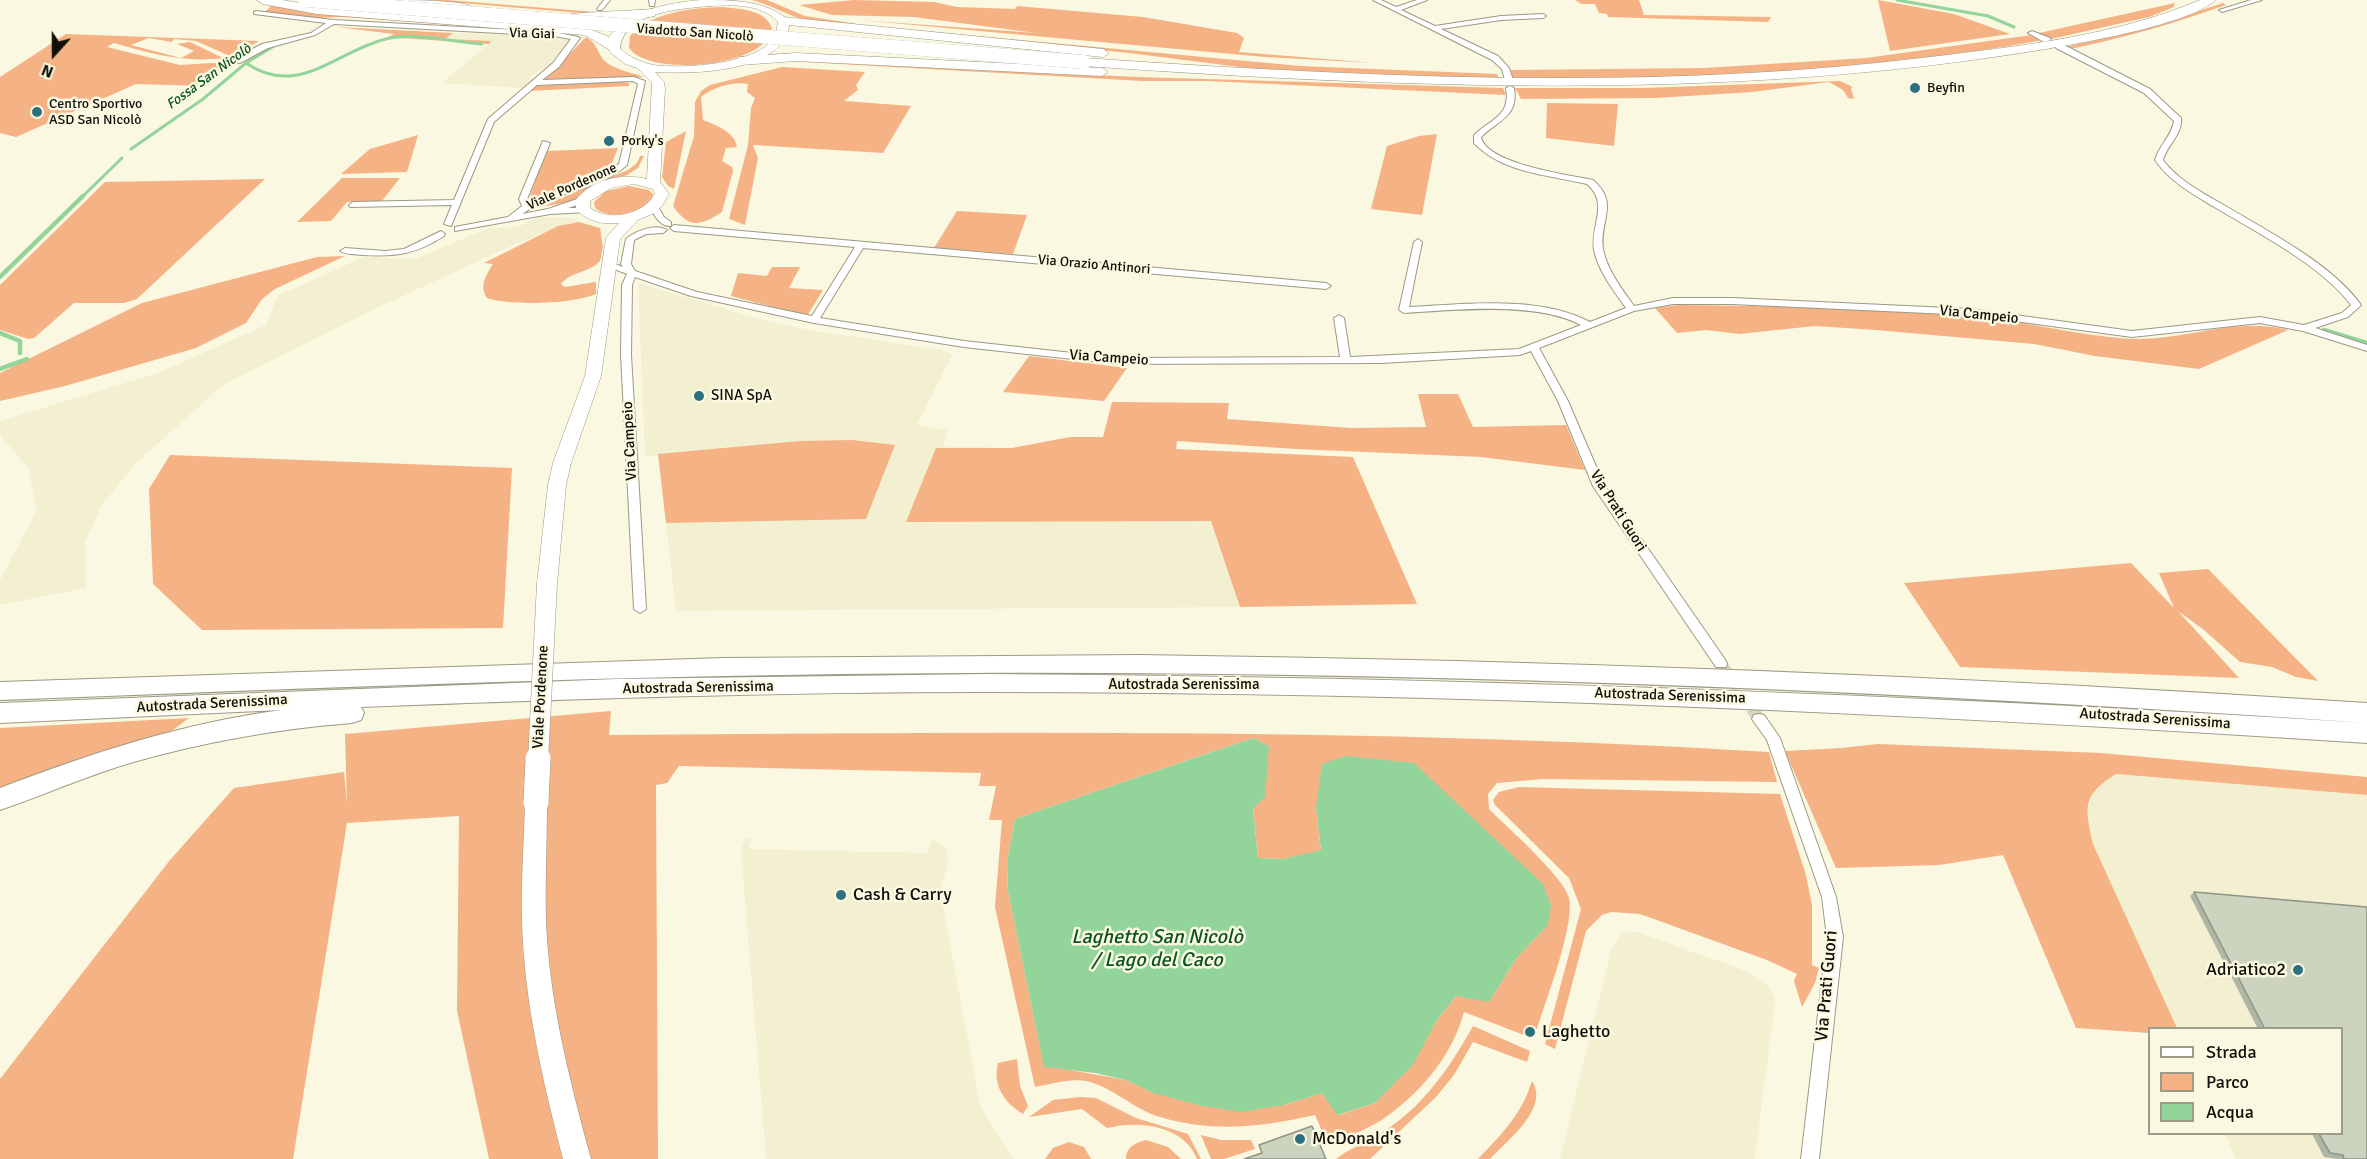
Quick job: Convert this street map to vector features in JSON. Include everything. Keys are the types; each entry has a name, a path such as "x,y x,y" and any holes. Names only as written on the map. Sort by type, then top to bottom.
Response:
{"highway":[{"path":"263,0 317,10 587,32 614,47"},
{"name":"Viadotto San Nicolò","path":"305,0 561,22 1264,75"},
{"path":"393,0 596,17 652,6"},
{"path":"740,61 796,57 1133,74 1264,75 1514,84 1690,82 1934,62 2025,48 2146,23 2210,0"},
{"path":"783,21 1160,59 1264,75"},
{"name":"Autostrada Serenissima","path":"0,692 725,666 967,664 1312,667 1732,677 2116,696 2367,713"},
{"name":"Autostrada Serenissima","path":"0,713 328,699 715,687 982,683 1316,686 1906,705 2367,733"},
{"path":"0,800 80,768 132,751 229,728 283,719 515,704 655,699 715,687"}],"main road":[{"path":"727,2 762,7 783,21 784,32 777,42 761,53 740,61 713,67 672,70 642,66 623,59 614,47 615,38 621,30 652,6 727,2"},
{"path":"600,218 634,215 654,207 662,194 660,188 653,184 661,102 658,82 642,66"},
{"path":"683,81 713,67"},
{"path":"661,102 671,90"},
{"name":"Viale Pordenone","path":"626,181 643,169 655,156"},
{"name":"Viale Pordenone","path":"600,218 584,205 600,187 626,181 653,184"},
{"path":"600,218 606,223 613,238 634,215"},
{"name":"Viale Pordenone","path":"577,1159 558,1089 541,986 534,922 536,802 547,584 557,485 562,463 593,376 618,272 613,238"}],"street":[{"path":"600,9 607,0"},
{"path":"1376,0 1495,58 1505,68 1513,100 1508,114 1482,132 1477,137 1478,143 1493,156 1506,163 1578,179 1599,188 1604,196 1599,229 1599,253 1632,309"},
{"path":"1397,9 1424,0"},
{"path":"2222,10 2259,0"},
{"name":"Via Giai","path":"256,14 333,22 554,34 576,38 556,65 503,107 491,121 448,224 437,230 441,234"},
{"path":"1435,28 1502,18 1543,16"},
{"path":"237,61 265,46 313,34 333,22"},
{"path":"2032,33 2047,40"},
{"path":"2059,46 2147,91 2178,120 2177,129 2162,146 2159,160 2168,171 2189,188 2328,276 2352,295 2356,305 2345,315 2305,328"},
{"name":"Viale Pordenone","path":"512,216 527,207 596,180 623,165 642,83 634,79 536,83"},
{"path":"527,207 523,199 546,143"},
{"path":"353,205 457,202"},
{"path":"345,251 404,253 422,247 441,234 458,229 512,216 584,205"},
{"path":"654,207 669,228"},
{"path":"448,224 457,225 458,229"},
{"name":"Via Campeio","path":"618,272 626,264 630,239 644,232 669,228"},
{"name":"Via Orazio Antinori","path":"669,228 1326,286"},
{"path":"1418,242 1404,310 1507,308 1556,311 1578,317 1588,325"},
{"path":"814,320 861,244"},
{"name":"Via Campeio","path":"618,272 741,306 814,320 964,344 1118,361 1345,359 1520,352 1632,309 1673,301 1732,301 1971,312 2132,334 2181,331 2243,320 2278,322 2305,328 2367,348"},
{"name":"Via Campeio","path":"618,272 627,285 626,355 640,609"},
{"path":"1339,318 1345,359"},
{"name":"Via Prati Guori","path":"1534,348 1563,401 1599,486 1720,664"},
{"name":"Via Prati Guori","path":"1759,719 1773,738 1792,789 1829,897 1835,937 1810,1159"}],"shaded area":[{"path":"453,33 543,36 571,40 548,66 529,78 534,79 522,88 442,83 491,42 444,39"},
{"path":"538,217 575,218 579,222 569,223 518,243 379,307 223,385 136,463 102,505 85,542 86,588 0,605 0,580 37,510 28,468 0,435 0,421 158,373 266,325 277,296 364,257 415,259 488,228 518,227"},
{"path":"638,283 756,318 809,330 942,350 952,355 917,425 948,430 943,446 1012,448 1070,437 1177,441 1176,450 1203,494 1240,607 676,611 658,455 645,457"},
{"path":"2116,774 2367,795 2367,1159 2236,1159 2225,1135 2343,1135 2343,1027 2177,1027 2093,844 2086,813 2094,788"},
{"path":"752,837 748,849 927,853 932,839 947,849 948,865 940,890 980,1105 1013,1159 766,1159 741,851 745,840"},
{"path":"1637,932 1749,972 1769,986 1775,1001 1755,1159 1560,1159 1611,950 1622,933"}],"green space":[{"path":"426,0 447,0 595,12 592,14"},
{"path":"752,0 767,0 805,16 870,26 1300,66 1497,74 1500,81 1287,73 1129,53 808,21"},
{"path":"854,0 934,2 957,7 1015,9 1017,6 1143,17 1237,33 1244,38 1239,52 1374,63 1265,57 859,20 1036,33 914,17 832,15 799,5"},
{"path":"1575,0 1639,0 1644,15 1771,17 1768,22 1608,17 1607,14 1599,13 1595,4 1581,4"},
{"path":"1878,0 1954,14 2010,34 1890,51"},
{"path":"2175,3 2174,7 2149,17 2051,39 2039,33"},
{"path":"2223,3 2226,5 2149,30 2070,49 2065,47 2154,26"},
{"path":"272,5 577,34 342,17 315,18 265,12"},
{"path":"722,7 751,11 764,17 772,28 766,41 751,52 707,64 660,63 641,57 629,48 630,36 649,21 685,10"},
{"path":"337,27 453,33 445,39 491,41 489,44 388,37 394,34"},
{"path":"66,34 259,41 232,57 196,41 174,39 172,42 149,38 131,45 180,58 141,51 114,43 107,47 180,65 228,62 229,65 205,86 136,84 16,137 0,133 0,77"},
{"path":"2032,35 2043,40 1911,60 1778,71 1645,78 1512,81 1509,70 1704,68 1866,58"},
{"path":"586,37 593,42 607,63 644,77 545,79"},
{"path":"190,42 223,58 209,59 181,58 194,51 204,55 177,44"},
{"path":"769,60 1139,77 1503,88 1506,95 1208,81 1142,81"},
{"path":"782,67 865,72 856,85 858,90 844,101 911,106 883,153 753,145 758,158 745,225 729,219 748,145 751,108 755,98 747,92 748,84 730,84 711,90 701,97 703,120 714,124 733,137 737,147 726,148 722,161 732,167 733,171 722,212 701,222 695,223 684,219 673,206 694,136 695,102 701,91 710,85"},
{"path":"621,81 629,83 629,86 530,91 537,86"},
{"path":"1840,81 1853,87 1851,88 1854,99 1848,98 1843,90 1829,82 1752,92 1656,98 1521,99 1515,88 1643,88"},
{"path":"1547,103 1618,104 1614,146 1546,138"},
{"path":"686,131 674,189 668,186 662,177 666,142"},
{"path":"1437,134 1422,215 1371,209 1387,146 1419,136"},
{"path":"418,135 407,172 341,174 370,149"},
{"path":"618,148 609,170 528,202 546,151"},
{"path":"640,156 644,156 638,168 627,175 609,181 569,202 540,207 628,170 637,163"},
{"path":"342,178 400,178 382,201 347,202 331,221 297,222"},
{"path":"265,179 137,299 124,303 74,303 34,338 28,339 0,330 0,285 105,182"},
{"path":"629,186 649,190 653,194 652,200 640,209 625,214 609,214 595,208 594,202 606,191"},
{"path":"957,211 1027,215 1013,254 934,248"},
{"path":"579,222 600,228 603,247 600,261 561,284 565,287 596,282 596,294 573,300 542,303 498,301 487,298 484,285 493,264 484,263 558,226"},
{"path":"345,256 275,289 262,299 246,323 196,348 65,386 0,401 0,373 142,303 317,257"},
{"path":"772,267 800,267 789,288 823,290 807,316 731,296 738,273 767,276"},
{"path":"1678,305 1936,313 1993,318 2091,335 2131,339 2151,339 2229,327 2268,326 2288,330 2199,369 2095,356 2034,344 1876,330 1815,326 1739,334 1706,330 1677,333 1655,308"},
{"path":"1029,356 1127,368 1104,401 1003,392"},
{"path":"1418,394 1458,394 1473,427 1566,425 1585,470 1481,457 1177,441 1176,449 1353,457 1417,604 1240,607 1211,521 906,522 936,448 1012,448 1070,437 1103,437 1112,402 1229,403 1227,419 1351,428 1426,427"},
{"path":"852,440 895,445 866,519 666,523 658,454 800,441"},
{"path":"170,455 512,468 503,628 202,630 153,584 149,489"},
{"path":"2131,563 2174,608 2159,573 2208,569 2318,681 2296,677 2272,667 2240,662 2204,630 2178,611 2239,678 1960,667 1904,583"},
{"path":"611,711 609,735 1189,733 1479,739 1769,752 1777,782 1543,779 1497,783 1488,794 1489,809 1557,878 1569,898 1570,910 1564,944 1537,1029 1527,1025 1524,1035 1464,1012 1459,1029 1442,1060 1407,1100 1380,1121 1328,1145 1315,1115 1275,1123 1219,1127 1180,1122 1151,1114 1108,1089 1090,1082 1070,1081 1035,1087 995,907 1002,820 989,820 996,786 979,786 981,773 679,766 667,783 656,785 658,1159 489,1159 457,1011 459,816 347,823 293,1159 0,1159 0,1079 170,860 234,788 344,772 347,803 345,734","holes":["1253,738 1269,746 1253,808 1258,858 1283,859 1321,851 1316,808 1545,928 1516,959 1494,994 1455,986 1456,996 1437,1020 1412,1065 1375,1103 1338,1115 1322,1093 1284,1105 1153,1093 1126,1080 1059,1068 1040,1047 1008,891 1007,862 1015,819"]},
{"path":"189,718 173,730 0,790 0,728"},
{"path":"1878,744 2101,753 2367,777 2367,795 2116,774 2105,782 2091,796 2088,803 2088,821 2093,844 2177,1027 2148,1027 2148,1033 2076,1028 2003,855 1939,865 1836,868 1785,751"},
{"path":"1519,787 1780,794 1806,875 1812,905 1812,965 1819,968 1815,983 1802,1007 1794,981 1797,974 1767,960 1640,914 1611,912 1602,915 1586,931 1555,1049 1545,1044 1581,909 1569,878 1495,805 1493,800 1499,792"},
{"path":"1473,1026 1530,1051 1527,1062 1473,1042 1454,1075 1436,1097 1370,1159 1336,1159 1380,1134 1409,1112 1434,1086"},
{"path":"1017,1059 1020,1086 1028,1106 1023,1114 1006,1099 997,1079 998,1063"},
{"path":"1532,1081 1536,1091 1531,1113 1516,1134 1490,1159 1478,1159 1517,1114"},
{"path":"1096,1098 1136,1118 1188,1134 1201,1159 1197,1159 1191,1148 1171,1132 1146,1125 1107,1128 1082,1109 1029,1117 1053,1100"},
{"path":"1201,1135 1221,1140 1251,1140 1255,1149 1224,1159 1211,1159"},
{"path":"1146,1140 1168,1147 1181,1159 1126,1159 1132,1146"},
{"path":"1069,1142 1084,1147 1091,1159 1045,1159 1053,1148"}],"water":[{"name":"Laghetto San Nicolò / Lago del Caco","path":"1253,738 1269,746 1265,797 1253,809 1258,858 1283,859 1321,850 1316,808 1322,764 1346,756 1414,763 1543,884 1551,905 1548,925 1516,959 1489,1002 1456,996 1437,1020 1413,1065 1375,1103 1337,1115 1322,1093 1284,1105 1241,1112 1202,1106 1153,1093 1126,1080 1095,1073 1044,1067 1008,891 1007,862 1015,819"}],"building":[{"name":"Adriatico2","path":"2194,892 2367,907 2367,1159 2344,1159 2343,1155 2330,1153 2320,1135 2343,1135 2343,1027 2264,1027"},
{"name":"McDonald's","path":"1312,1126 1326,1159 1244,1159 1262,1153 1259,1145"}],"waterway":[{"path":"1897,0 1988,16 2014,27"},
{"path":"246,63 265,73 283,76 317,69 368,45 398,37 422,37 482,44"},
{"name":"Fossa San Nicolò","path":"246,63 274,46"},
{"name":"Fossa San Nicolò","path":"131,149 203,99 246,63"},
{"name":"Fossa San Nicolò","path":"82,197 122,158"},
{"name":"Fossa San Nicolò","path":"0,277 83,196"},
{"path":"2324,330 2367,343"},
{"name":"Fossa San Nicolò","path":"0,333 20,341 20,353"},
{"name":"Fossa San Nicolò","path":"0,369 27,359"}],"tunnel":[{"path":"1721,664 1759,719"}],"place":[{"name":"Beyfin","path":"1915,88"},
{"name":"Centro Sportivo ASD San Nicolò","path":"37,112"},
{"name":"Porky's","path":"609,141"},
{"name":"SINA SpA","path":"699,396"},
{"name":"Cash & Carry","path":"841,895"},
{"name":"Adriatico2","path":"2298,970"},
{"name":"Laghetto","path":"1530,1032"},
{"name":"McDonald's","path":"1300,1139"}]}
